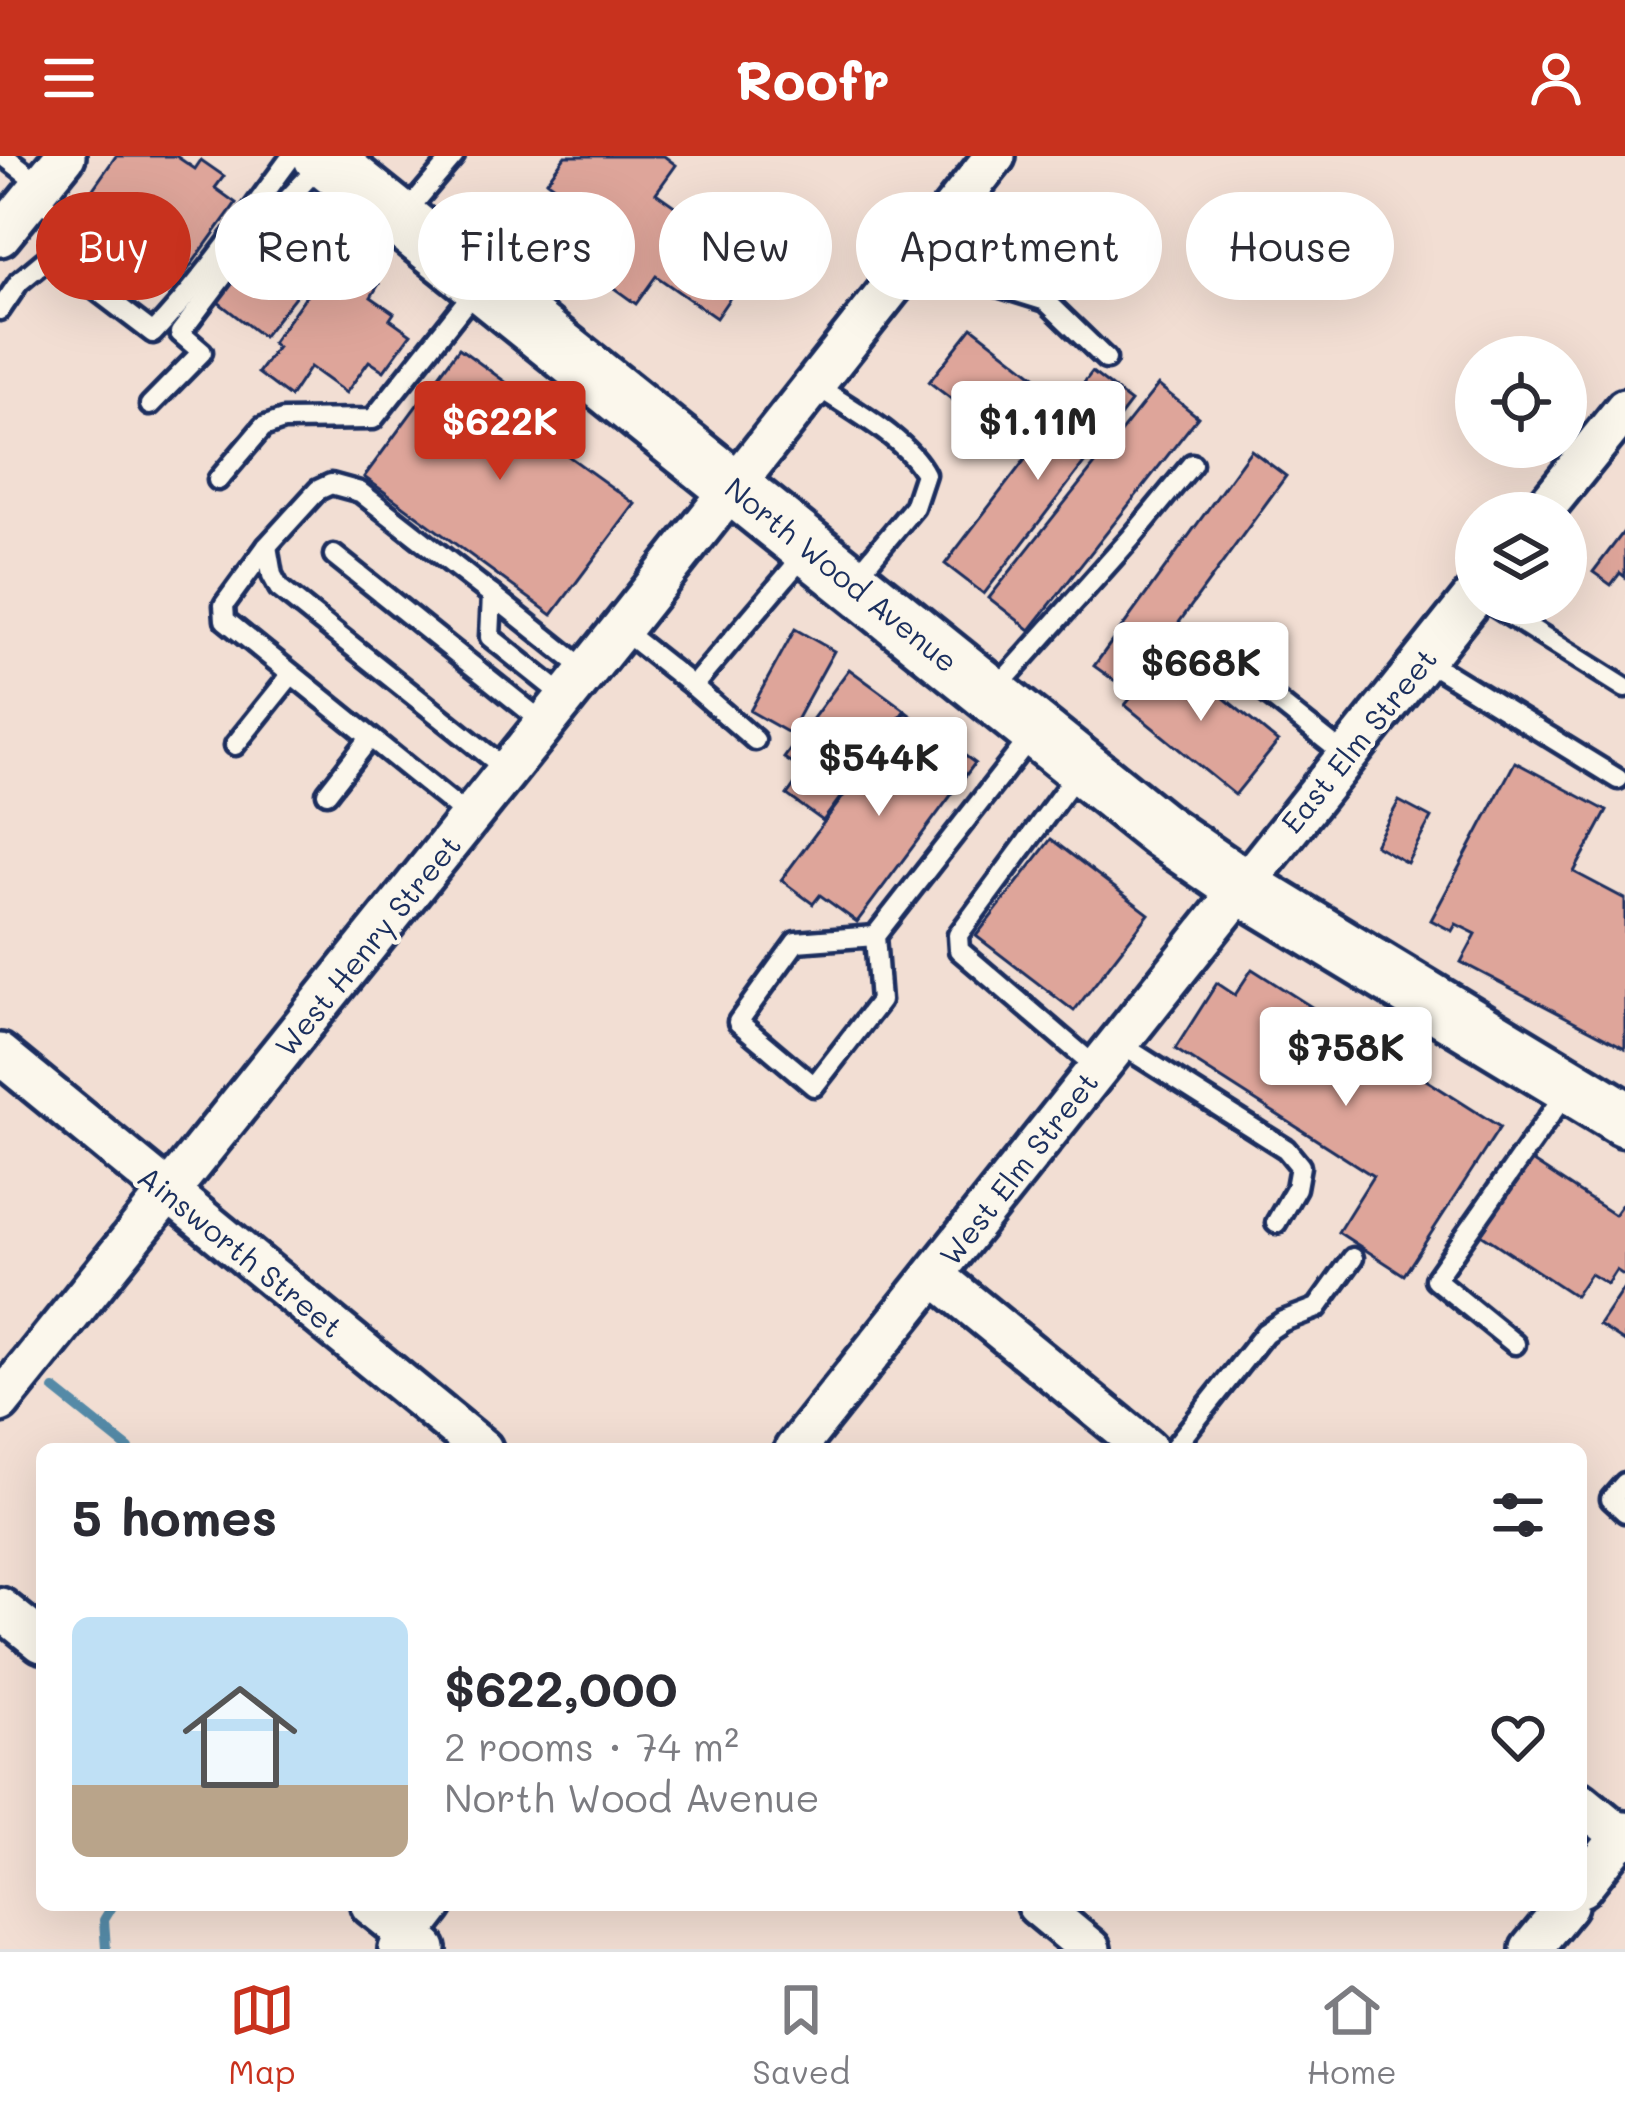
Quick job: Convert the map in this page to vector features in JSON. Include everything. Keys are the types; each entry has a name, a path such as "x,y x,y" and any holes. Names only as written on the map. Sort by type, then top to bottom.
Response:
{"main road":[{"name":"North Wood Avenue","path":"313,157 418,234"},
{"name":"North Wood Avenue","path":"500,300 1160,830 1241,886 1625,1119"}],"street":[{"name":"West Henry Street","path":"967,192 995,156"},
{"path":"0,236 46,179"},
{"name":"West Henry Street","path":"0,1402 881,300"},
{"path":"1558,492 1625,409"},
{"name":"East Elm Street","path":"1241,886 1455,620"},
{"name":"West Elm Street","path":"800,1443 1241,886"},
{"name":"Ainsworth Street","path":"0,1054 475,1443"},
{"path":"934,1275 1140,1443"},
{"path":"0,1608 36,1637"},
{"path":"1587,1808 1624,1836 1587,1880"},
{"path":"379,1911 417,1935"},
{"path":"1044,1911 1090,1949"},
{"path":"1532,1949 1562,1911"}],"lane":[{"path":"4,156 46,179"},
{"path":"400,220 454,156"},
{"path":"191,291 236,234 313,157"},
{"path":"150,405 202,352 180,333 313,157"},
{"path":"0,310 36,268"},
{"path":"110,300 153,333 184,300"},
{"path":"218,480 263,427 283,420 373,418 467,300"},
{"path":"1043,300 1106,359"},
{"path":"814,384 899,443 925,474 914,507 851,582"},
{"path":"991,694 1192,464"},
{"path":"469,817 229,625 224,605 267,546 318,490 331,484 359,492 492,595 566,697"},
{"path":"267,546 272,575 280,588 507,770"},
{"path":"692,686 810,549"},
{"path":"334,555 566,697"},
{"path":"492,595 490,637 566,697"},
{"path":"1523,624 1625,688"},
{"path":"621,629 755,740"},
{"path":"1200,640 1346,756"},
{"path":"1424,659 1618,779"},
{"path":"235,745 291,674"},
{"path":"875,936 796,941 738,1022 814,1086 880,1001 875,936 1036,730"},
{"path":"327,793 370,738"},
{"path":"1082,767 958,935 959,950 1107,1055 1286,1149 1300,1166 1296,1188 1276,1223"},
{"path":"1515,1344 1435,1279 1570,1087"},
{"path":"1178,1443 1265,1333 1317,1308 1353,1258"},
{"path":"1625,1483 1610,1499 1625,1512"}],"building":[{"path":"116,156 176,156 195,169 201,160 224,176 215,188 221,192 215,192 215,232 191,265 191,192 91,192"},
{"path":"565,156 664,156 676,165 656,193 659,278 656,276 636,304 630,300 635,300 635,192 556,192 558,189 547,181"},
{"path":"215,300 292,300 263,337"},
{"path":"303,300 375,300 394,313 390,319 411,334 384,371 369,361 346,393 310,367 290,397 258,373 277,347 272,343"},
{"path":"690,300 728,300 716,318"},
{"path":"972,327 1044,383 1002,438 929,382"},
{"path":"459,348 567,427 553,445 635,504 552,615 364,477"},
{"path":"1092,372 1131,402 984,594 945,564"},
{"path":"1158,385 1198,417 1030,630 989,598"},
{"path":"1251,450 1286,476 1129,691 1094,666"},
{"path":"1625,530 1625,577 1620,573 1611,585 1593,572"},
{"path":"795,629 834,651 789,733 750,711"},
{"path":"1168,652 1278,742 1235,795 1125,705"},
{"path":"849,669 905,710 823,821 787,795 804,771 784,758"},
{"path":"906,712 975,763 857,922 820,895 813,904 781,880"},
{"path":"1515,762 1607,811 1574,872 1625,899 1625,1048 1461,962 1476,934 1456,924 1452,931 1431,920"},
{"path":"1399,801 1431,818 1407,863 1375,845"},
{"path":"1051,839 1149,914 1074,1011 976,936"},
{"path":"1252,969 1500,1127 1404,1275 1338,1232 1373,1176 1175,1049 1217,983 1235,995"},
{"path":"1530,1160 1614,1215 1625,1200 1625,1276 1616,1270 1607,1284 1590,1274 1575,1296 1481,1234"},
{"path":"1625,1286 1625,1342 1599,1325"}],"waterway":[{"path":"54,1389 122,1443"},
{"path":"106,1949 104,1920 109,1911"}]}
